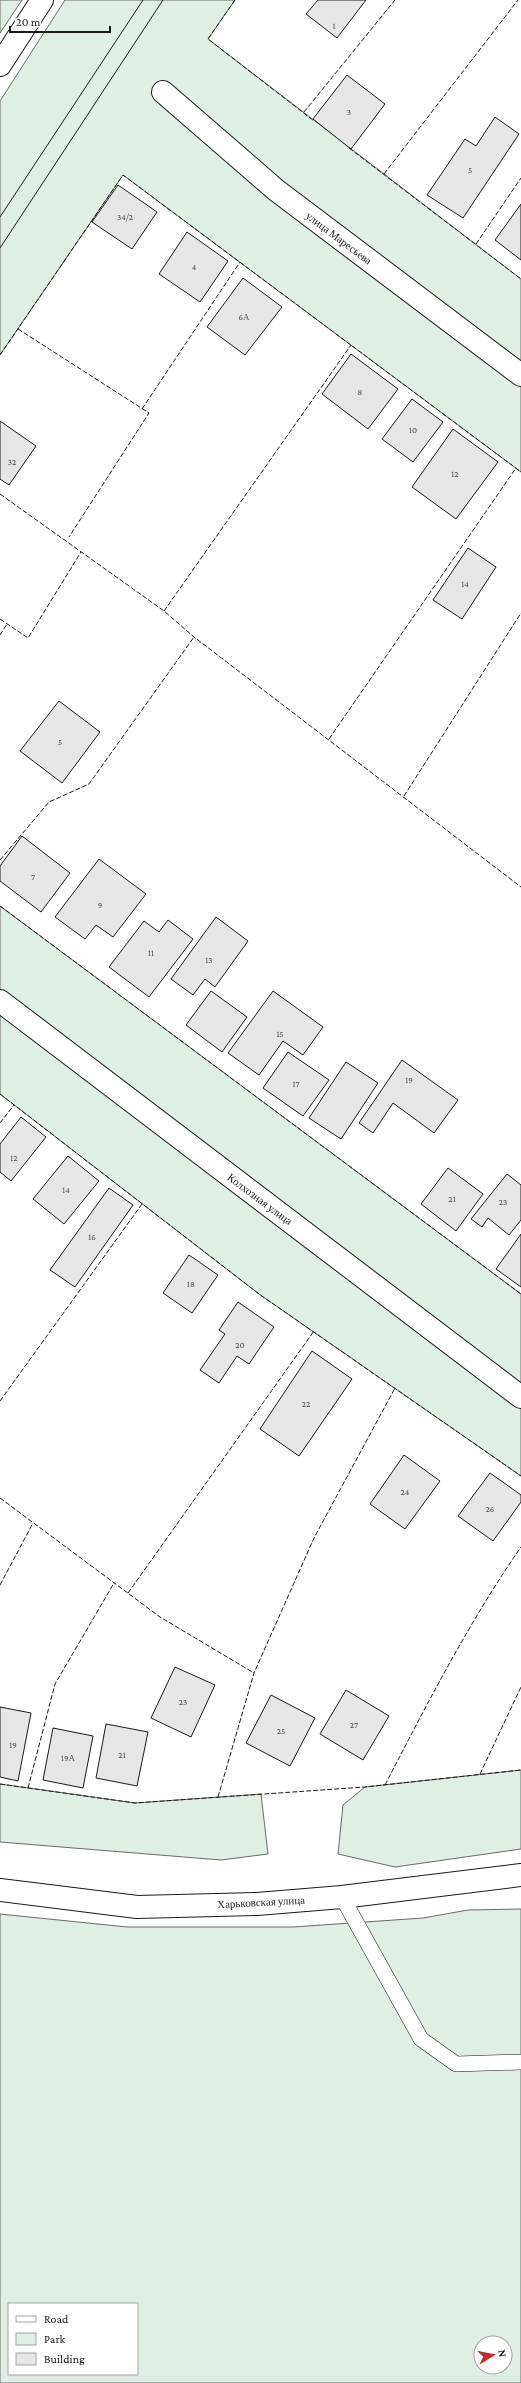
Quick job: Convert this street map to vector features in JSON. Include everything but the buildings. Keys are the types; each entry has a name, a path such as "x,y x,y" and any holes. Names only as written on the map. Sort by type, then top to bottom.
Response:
{"street":[{"path":"0,65 42,0"},
{"name":"улица Маресьева","path":"163,92 276,190 521,375"},
{"name":"Колхозная улица","path":"0,1001 521,1397"},
{"name":"Харьковская улица","path":"0,1890 137,1907 257,1904 342,1897 521,1875"}],"lane":[{"path":"342,1897 421,2039 456,2064 521,2062"}],"green space":[{"path":"0,0 22,0 0,33"},
{"path":"65,0 235,0 208,39 521,279 521,472 123,175 0,355 0,101"},
{"path":"0,906 521,1294 521,1476 259,1294 0,1094"},
{"path":"521,1770 521,1849 395,1867 338,1854 343,1805 365,1787"},
{"path":"0,1784 135,1803 261,1794 268,1854 221,1860 0,1842"},
{"path":"521,1909 521,2383 0,2383 0,1914 127,1927 293,1927 423,1918 468,1910"}],"tram line":[{"path":"0,217 143,0"},
{"path":"0,248 163,0"}],"fence":[{"path":"235,0 208,39 314,121"},
{"path":"304,112 395,0"},
{"path":"384,174 518,0"},
{"path":"349,148 521,279"},
{"path":"0,355 123,175 521,472"},
{"path":"476,244 521,178"},
{"path":"142,409 240,262"},
{"path":"18,329 149,413 69,537"},
{"path":"164,611 351,345"},
{"path":"329,739 516,468"},
{"path":"0,494 164,611 194,637 521,887"},
{"path":"0,619 28,638 81,552"},
{"path":"404,796 521,613"},
{"path":"0,635 7,624"},
{"path":"0,860 49,802 89,784 194,637"},
{"path":"0,906 521,1294"},
{"path":"0,1094 259,1294 521,1476"},
{"path":"0,1123 14,1105"},
{"path":"0,1401 142,1204"},
{"path":"128,1593 314,1331"},
{"path":"218,1797 254,1673 314,1538 395,1388"},
{"path":"0,1498 160,1617 254,1673"},
{"path":"0,1585 33,1523"},
{"path":"385,1785 466,1634 521,1547"},
{"path":"28,1788 55,1684 114,1583"},
{"path":"480,1774 521,1687"},
{"path":"0,1784 135,1803 365,1787 521,1770"}]}
